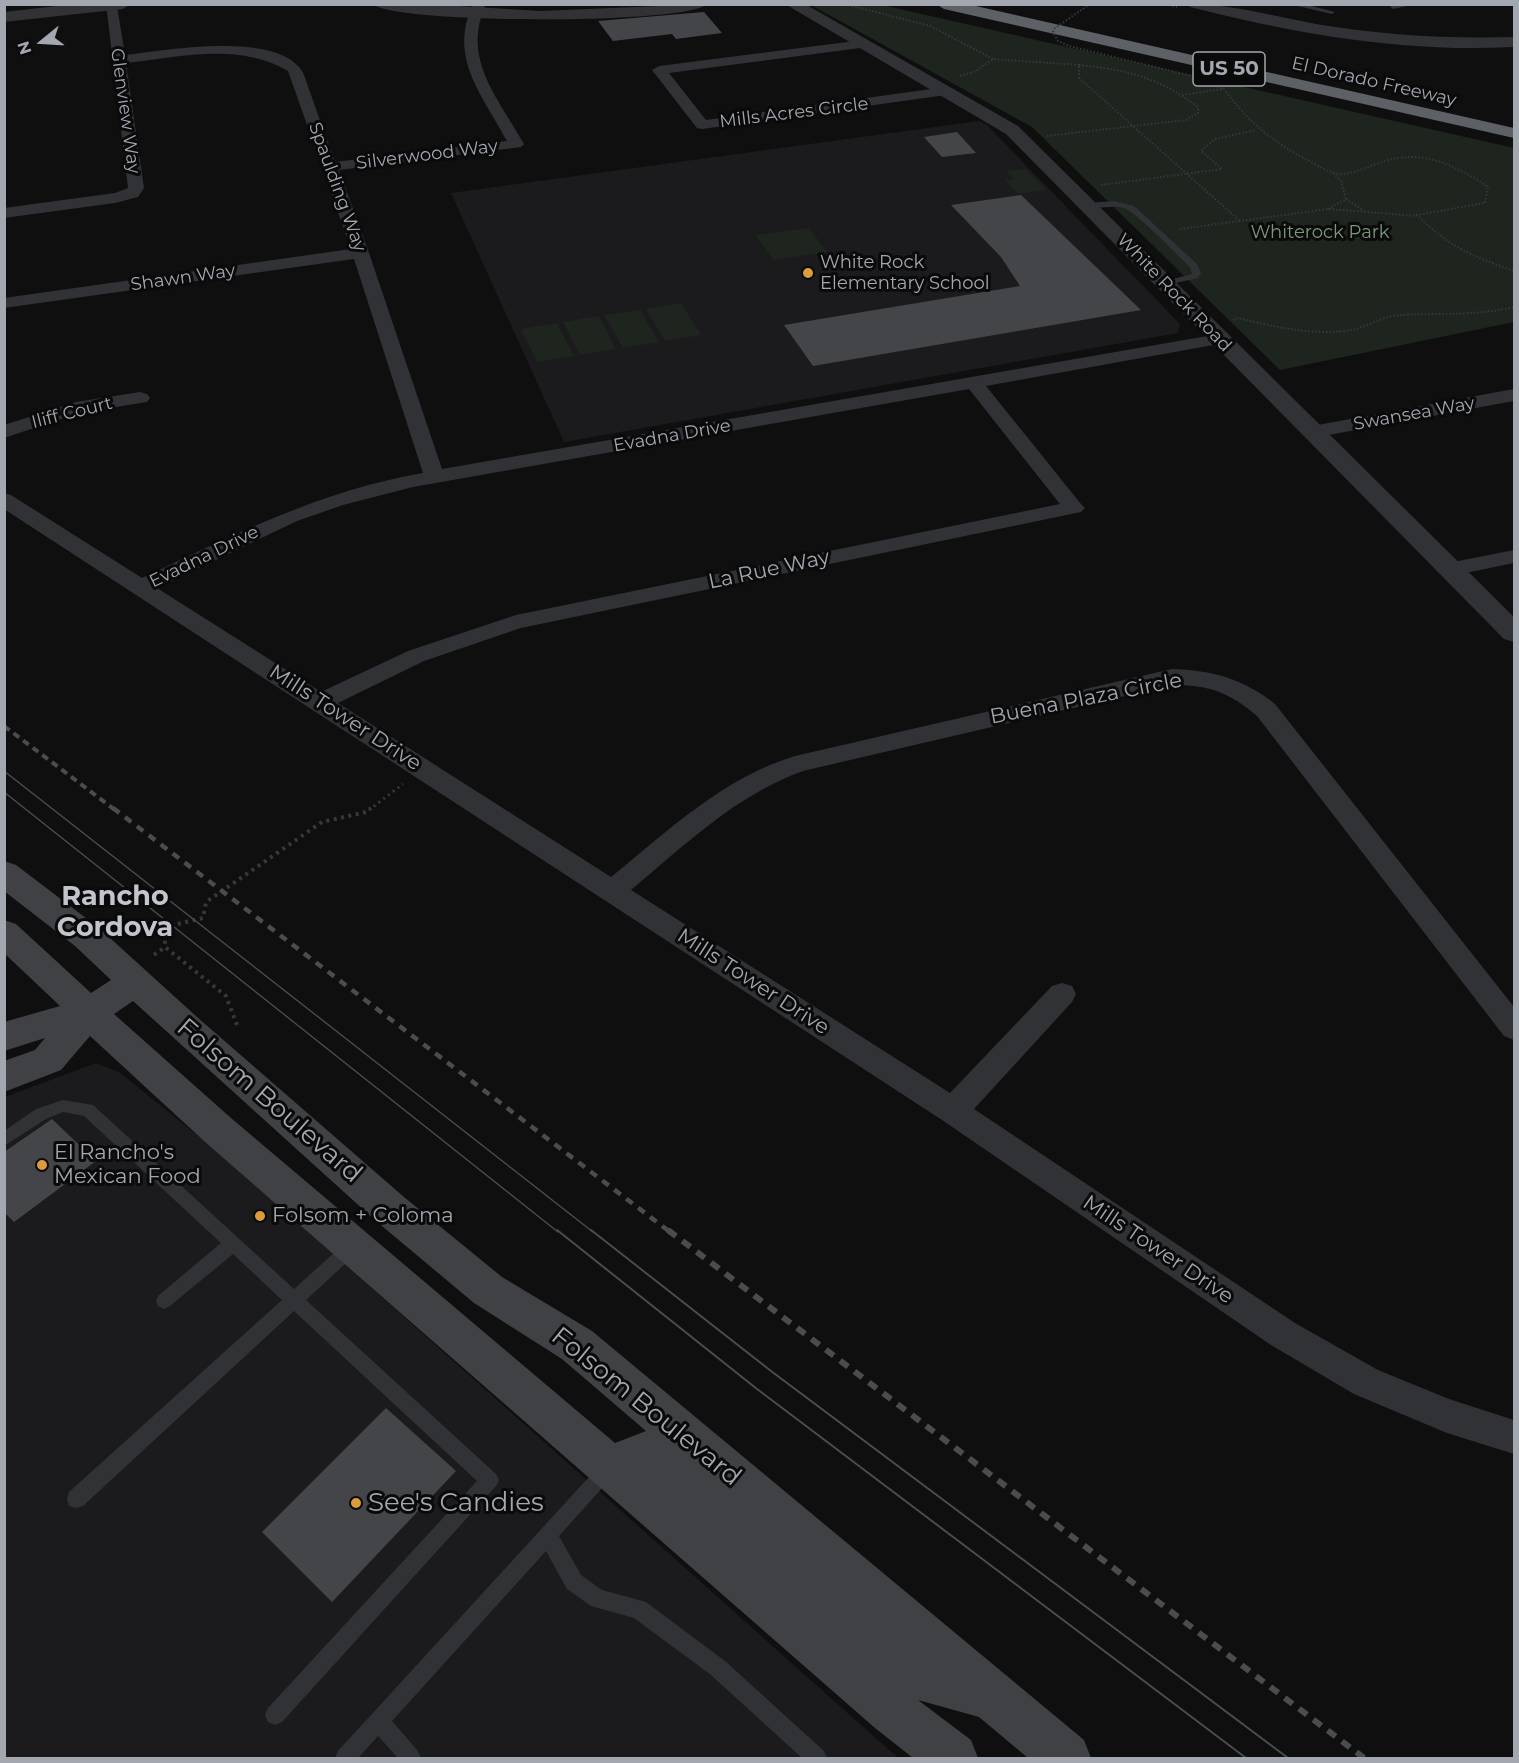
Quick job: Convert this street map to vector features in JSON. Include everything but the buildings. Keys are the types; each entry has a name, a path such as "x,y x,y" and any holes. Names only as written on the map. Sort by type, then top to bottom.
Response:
{"highway":[{"name":"El Dorado Freeway","path":"944,4 1515,133"}],"main road":[{"name":"Folsom Boulevard","path":"4,873 87,937 145,968 184,1027 390,1209 488,1290 577,1345 1066,1758"},
{"path":"4,933 255,1163 354,1245 892,1712 953,1758"},
{"path":"4,1077 48,1060 89,1012 145,968"},
{"path":"4,1037 89,1012"},
{"path":"610,1467 650,1451 910,1674 989,1695"}],"street":[{"path":"381,4 574,16 668,9 699,4"},
{"name":"White Rock Road","path":"793,4 863,44 949,84 1012,130 1090,196 1166,284 1223,331 1312,432 1515,633"},
{"path":"1196,4 1316,30 1381,40 1448,44 1515,42"},
{"path":"4,17 117,5"},
{"name":"Glenview Way","path":"4,213 132,194 136,188 118,60 117,5"},
{"name":"Silverwood Way","path":"329,167 516,144 470,56 470,28 478,10"},
{"name":"Mills Acres Circle","path":"863,44 659,70 702,125 949,84"},
{"name":"Spaulding Way","path":"118,60 225,50 255,52 279,59 294,69 361,254 435,478"},
{"name":"Shawn Way","path":"4,303 361,254"},
{"name":"Evadna Drive","path":"141,587 290,517 336,501 411,481 974,383 1223,331"},
{"name":"La Rue Way","path":"319,702 416,656 516,622 1074,508 974,383"},
{"name":"Swansea Way","path":"1312,432 1515,395"},
{"name":"Iliff Court","path":"4,432 76,408 140,398"},
{"name":"Mills Tower Drive","path":"4,499 952,1111 1282,1334 1366,1382 1447,1416 1515,1437"},
{"path":"1451,569 1515,557"},
{"name":"Buena Plaza Circle","path":"612,891 711,810 756,781 782,770 836,753 1172,677 1199,677 1226,683 1249,694 1266,710 1515,1028"},
{"path":"952,1111 1062,994"}],"lane":[{"path":"1292,4 1332,12 1328,4"},
{"path":"1391,4 1393,7 1414,4"},
{"path":"1090,196 1131,208 1194,266 1197,273 1195,276 1166,284"},
{"path":"4,1140 41,1114 63,1106 88,1110 490,1480 275,1715"},
{"path":"164,1301 234,1243"},
{"path":"76,1499 354,1245"},
{"path":"345,1758 610,1467"},
{"path":"548,1535 574,1582 598,1599 639,1609 718,1668 817,1758"},
{"path":"379,1722 411,1758"}],"path":[{"path":"845,4 930,26 993,59 1117,69 1156,79 1198,107 1198,113 1186,120 1040,137"},
{"path":"1090,4 1055,28 1054,37 1069,46 1192,76 1224,89 1256,130 1273,142 1333,173 1341,181 1346,198 1355,206 1368,212"},
{"path":"949,84 976,71 993,59"},
{"path":"1079,65 1079,78 1241,221"},
{"path":"1182,95 1224,89"},
{"path":"1090,196 1188,174 1222,169 1201,151 1215,139 1256,130"},
{"path":"1174,230 1328,209 1417,216 1485,203 1488,187 1467,173 1435,158 1408,154 1360,171 1333,173"},
{"path":"1328,209 1346,198"},
{"path":"1417,216 1439,237 1475,257 1515,271"},
{"path":"1223,331 1238,318 1291,330 1329,332 1353,330 1393,315 1467,316 1515,307"},
{"path":"145,968 165,947 165,927 170,924 197,922 203,918 206,902 322,822 366,812 422,769"},
{"path":"165,947 226,996 237,1025"}],"shaded area":[{"name":"White Rock Elementary School","path":"979,121 987,125 1180,324 1178,333 564,442 451,193"},
{"path":"96,1063 119,1072 235,1166 898,1758 5,1758 5,1097"}],"green space":[{"name":"Whiterock Park","path":"811,5 882,5 1514,148 1514,322 1280,370 1032,127"},
{"path":"1026,169 1046,190 1018,194 1005,180 1013,179 1006,171"},
{"path":"809,228 827,252 774,260 755,235"},
{"path":"681,303 701,335 665,341 646,309"},
{"path":"640,310 659,342 623,348 604,315"},
{"path":"599,316 616,349 580,355 563,322"},
{"path":"557,323 574,356 537,362 521,329"}],"tram line":[{"path":"4,771 593,1232"},
{"path":"4,792 558,1232"},
{"path":"557,1230 757,1389 1246,1758"},
{"path":"591,1230 771,1371 1288,1758"}],"railway":[{"path":"4,726 115,810"},
{"path":"113,808 670,1232"},
{"path":"668,1230 1364,1758"}],"place":[{"name":"White Rock Elementary School","path":"808,273"},
{"name":"El Rancho's Mexican Food","path":"42,1165"},
{"name":"Folsom + Coloma","path":"260,1216"},
{"name":"See's Candies","path":"356,1503"}],"district":[{"name":"Rancho Cordova","path":"115,912"}]}
